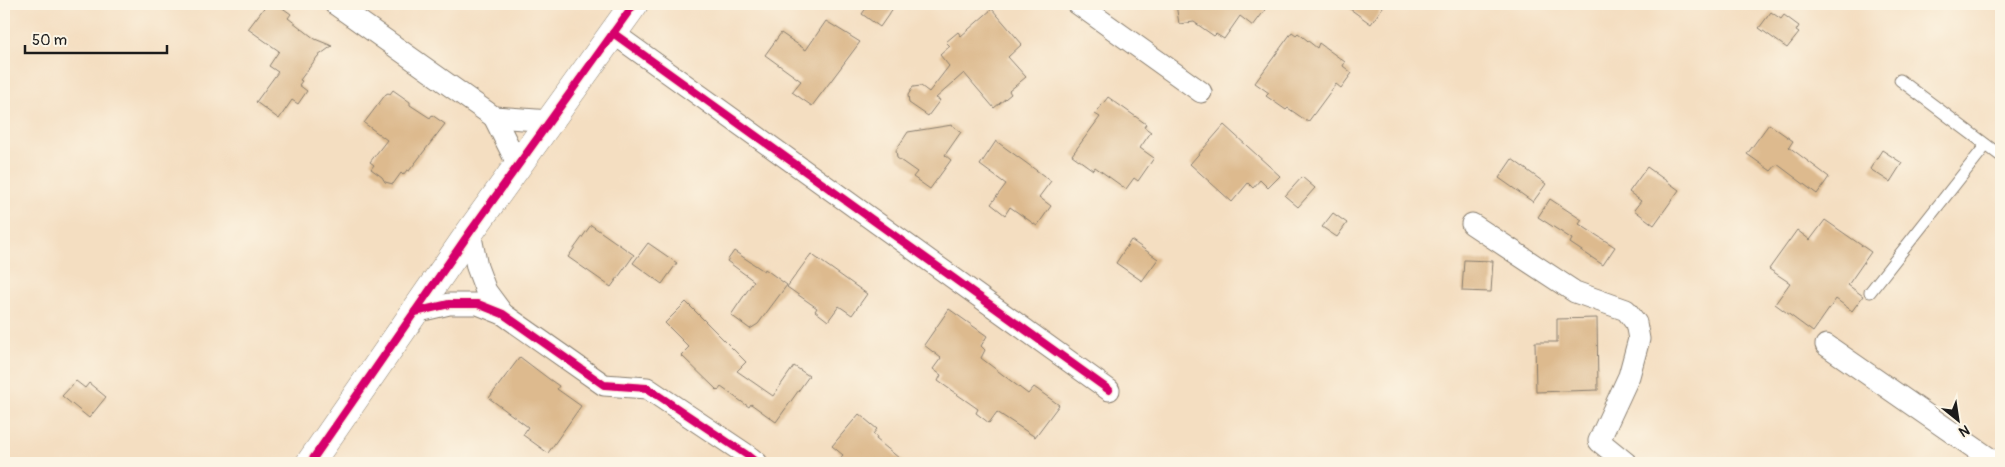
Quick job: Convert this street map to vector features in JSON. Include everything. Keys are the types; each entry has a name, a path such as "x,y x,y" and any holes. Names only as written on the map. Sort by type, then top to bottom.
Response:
{"street":[{"path":"335,4 494,117 518,165"},
{"path":"318,458 414,312 634,4"},
{"path":"1078,4 1201,92"},
{"path":"613,33 1109,390"},
{"path":"494,117 550,121"},
{"path":"1472,224 1575,292 1626,310 1636,323 1639,339 1629,376 1599,441 1626,463"},
{"path":"470,232 477,268 486,291 503,314"},
{"path":"414,312 449,304 478,304 503,314 604,384 648,388 757,463"},
{"path":"1826,345 1996,463"}],"lane":[{"path":"1900,80 2001,156"},
{"path":"1870,292 1986,145"}],"building":[{"path":"267,4 277,4 291,14 288,18 315,39 332,46 318,56 300,80 302,81 299,85 307,91 298,104 292,100 279,119 256,102 278,72 269,66 279,51 248,29"},
{"path":"869,4 896,4 880,27 862,14"},
{"path":"1176,4 1257,4 1265,10 1253,26 1240,16 1224,39 1216,34 1214,36 1194,22 1179,24"},
{"path":"1343,4 1385,4 1371,24"},
{"path":"992,9 1022,44 1008,57 1026,77 1009,91 1011,94 994,108 964,73 936,98 940,100 928,116 909,103 908,95 913,87 921,86 929,92 949,66 940,55 950,46 946,42 958,32 961,36"},
{"path":"1771,12 1781,19 1784,15 1799,26 1796,31 1799,33 1787,48 1759,28"},
{"path":"826,21 860,42 812,106 792,92 801,81 765,55 781,33 806,50"},
{"path":"1292,32 1296,35 1298,33 1317,48 1319,43 1345,62 1343,66 1352,73 1341,88 1336,84 1308,122 1266,96 1269,93 1255,83"},
{"path":"393,90 410,102 410,105 430,118 432,115 445,124 409,171 407,170 403,175 401,173 393,184 385,182 382,177 371,169 374,165 370,162 387,140 364,123 386,94 390,94"},
{"path":"1108,97 1146,124 1144,127 1151,132 1140,148 1154,158 1138,181 1134,178 1126,189 1095,167 1093,170 1072,155 1100,117 1095,114"},
{"path":"1769,124 1793,141 1789,147 1829,177 1817,194 1777,164 1771,171 1747,154"},
{"path":"952,125 961,132 945,155 951,160 930,189 913,177 917,172 897,158 896,150 908,132"},
{"path":"1224,125 1280,176 1268,188 1260,180 1253,188 1248,183 1232,202 1190,164"},
{"path":"996,141 1051,181 1039,197 1051,206 1037,226 1010,207 1005,215 991,204 1006,184 980,165"},
{"path":"1882,150 1902,163 1890,182 1870,169"},
{"path":"1512,159 1546,184 1533,202 1499,178"},
{"path":"1647,167 1679,190 1654,225 1634,210 1641,201 1629,192"},
{"path":"1302,177 1315,188 1298,207 1285,196"},
{"path":"1550,199 1582,220 1579,224 1615,247 1603,265 1570,243 1572,239 1538,217"},
{"path":"1333,213 1347,223 1337,237 1322,227"},
{"path":"1825,220 1871,252 1848,285 1863,296 1852,311 1836,299 1813,332 1775,304 1790,283 1769,269 1797,230 1810,240"},
{"path":"591,225 634,255 611,287 568,257"},
{"path":"1131,240 1158,259 1142,281 1116,263"},
{"path":"648,243 677,263 662,284 633,263"},
{"path":"734,251 764,271 765,269 787,285 758,324 750,329 731,315 754,281 727,261"},
{"path":"811,254 867,294 852,315 839,306 828,321 815,311 817,308 787,287"},
{"path":"1464,260 1493,261 1491,292 1462,291"},
{"path":"686,302 746,362 737,371 773,396 794,366 809,376 776,422 751,404 749,407 721,387 718,391 681,355 689,347 665,323"},
{"path":"949,309 987,336 981,346 985,350 981,358 1028,394 1034,387 1059,405 1035,437 997,412 989,423 976,413 978,409 938,381 941,375 933,369 941,358 924,345"},
{"path":"1597,318 1598,390 1536,392 1535,342 1557,342 1557,319"},
{"path":"520,357 559,386 557,389 581,406 548,453 523,435 528,427 489,398"},
{"path":"76,381 85,388 89,383 106,397 89,418 62,396"},
{"path":"859,414 877,429 873,434 877,437 876,439 905,463 836,463 843,455 832,446"}],"cycle path":[{"path":"310,463 470,232 634,4"},
{"path":"613,33 1109,390"},
{"path":"415,312 449,304 478,304 503,314 604,385 647,388 757,463"}]}
